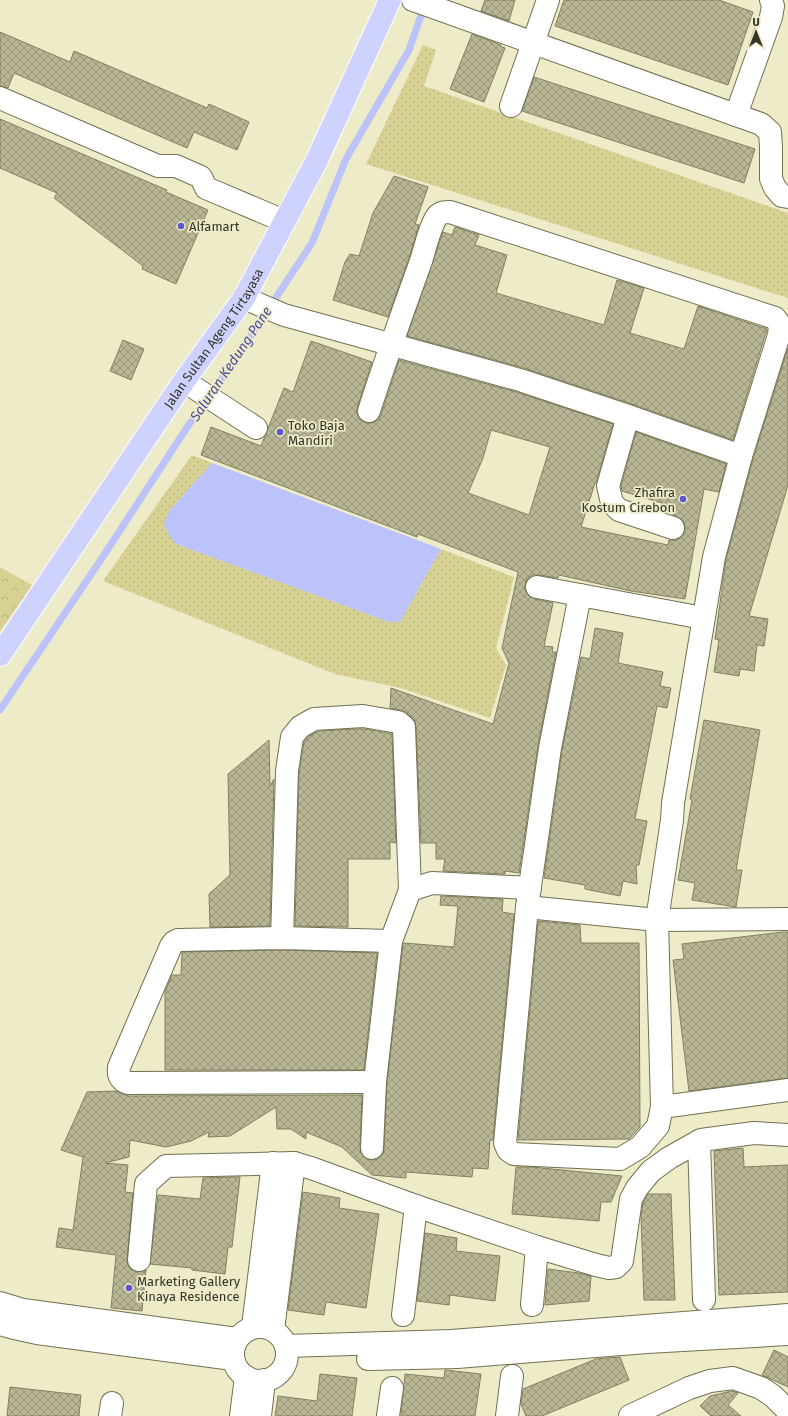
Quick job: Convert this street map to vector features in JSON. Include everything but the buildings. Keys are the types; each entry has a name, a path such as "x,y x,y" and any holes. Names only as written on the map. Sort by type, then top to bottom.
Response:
{"main road":[{"name":"Jalan Sultan Ageng Tirtayasa","path":"0,655 190,384 252,301 284,222 317,160 390,0"}],"street":[{"path":"413,0 761,124 770,132 772,147 771,179 775,188 782,196 788,197"},
{"path":"511,106 548,0"},
{"path":"736,115 771,17 773,6 771,0"},
{"path":"0,98 158,166 176,166 201,178 206,188 284,222"},
{"path":"369,411 390,344 422,259 429,235 439,215 444,212 450,212 775,318 780,325 779,334 741,456 714,557 674,796 672,820 657,920 662,1107 658,1126 640,1147 620,1159 514,1154 508,1150 505,1143 529,897 550,748 580,595"},
{"path":"252,301 284,315 520,380 741,456"},
{"path":"190,384 256,428"},
{"path":"628,416 608,486 612,503 619,510 673,528"},
{"path":"537,587 703,618"},
{"path":"282,938 287,771 292,737 300,727 314,718 363,716 398,722 404,727 410,890 391,941 375,1082 372,1148"},
{"path":"410,890 432,883 529,897 657,920 788,919"},
{"path":"375,1082 128,1083 120,1078 118,1073 119,1067 174,942 178,940 282,938 391,941"},
{"path":"662,1107 788,1090"},
{"path":"139,1260 146,1184 166,1166 284,1163 311,1168 416,1206 537,1247 596,1265 609,1268 616,1267 622,1261 631,1199 637,1188 651,1171 669,1158 699,1141 754,1133 788,1135"},
{"path":"699,1141 704,1300"},
{"path":"252,1340 280,1372 275,1376 255,1379 238,1370 252,1340 284,1163"},
{"path":"403,1315 416,1206"},
{"path":"532,1305 537,1247"},
{"path":"0,1303 23,1310 154,1320 252,1340 457,1356 647,1342 788,1334"},
{"path":"0,1324 37,1333 252,1340 451,1341 788,1315"},
{"path":"507,1416 512,1376"},
{"path":"630,1416 689,1388 710,1381 733,1378 761,1388 773,1396 788,1411"},
{"path":"240,1416 255,1379"},
{"path":"255,1379 260,1416"},
{"path":"388,1416 392,1388"}],"green space":[{"path":"423,45 436,50 424,86 788,213 788,298 366,164"},
{"path":"192,455 212,463 170,510 176,544 389,622 400,622 441,549 514,577 496,648 506,665 490,718 401,688 335,674 103,581"},
{"path":"0,567 32,585 0,632"}],"water":[{"path":"212,463 441,549 400,622 389,622 176,544 169,535 164,523 170,510"}],"waterway":[{"name":"Saluran Kedung Pane","path":"0,710 188,426 230,367 312,243 346,159 409,50 424,7"}],"place":[{"name":"Alfamart","path":"181,226"},
{"name":"Toko Baja Mandiri","path":"280,432"},
{"name":"Zhafira Kostum Cirebon","path":"683,499"},
{"name":"Marketing Gallery Kinaya Residence","path":"129,1288"}]}
